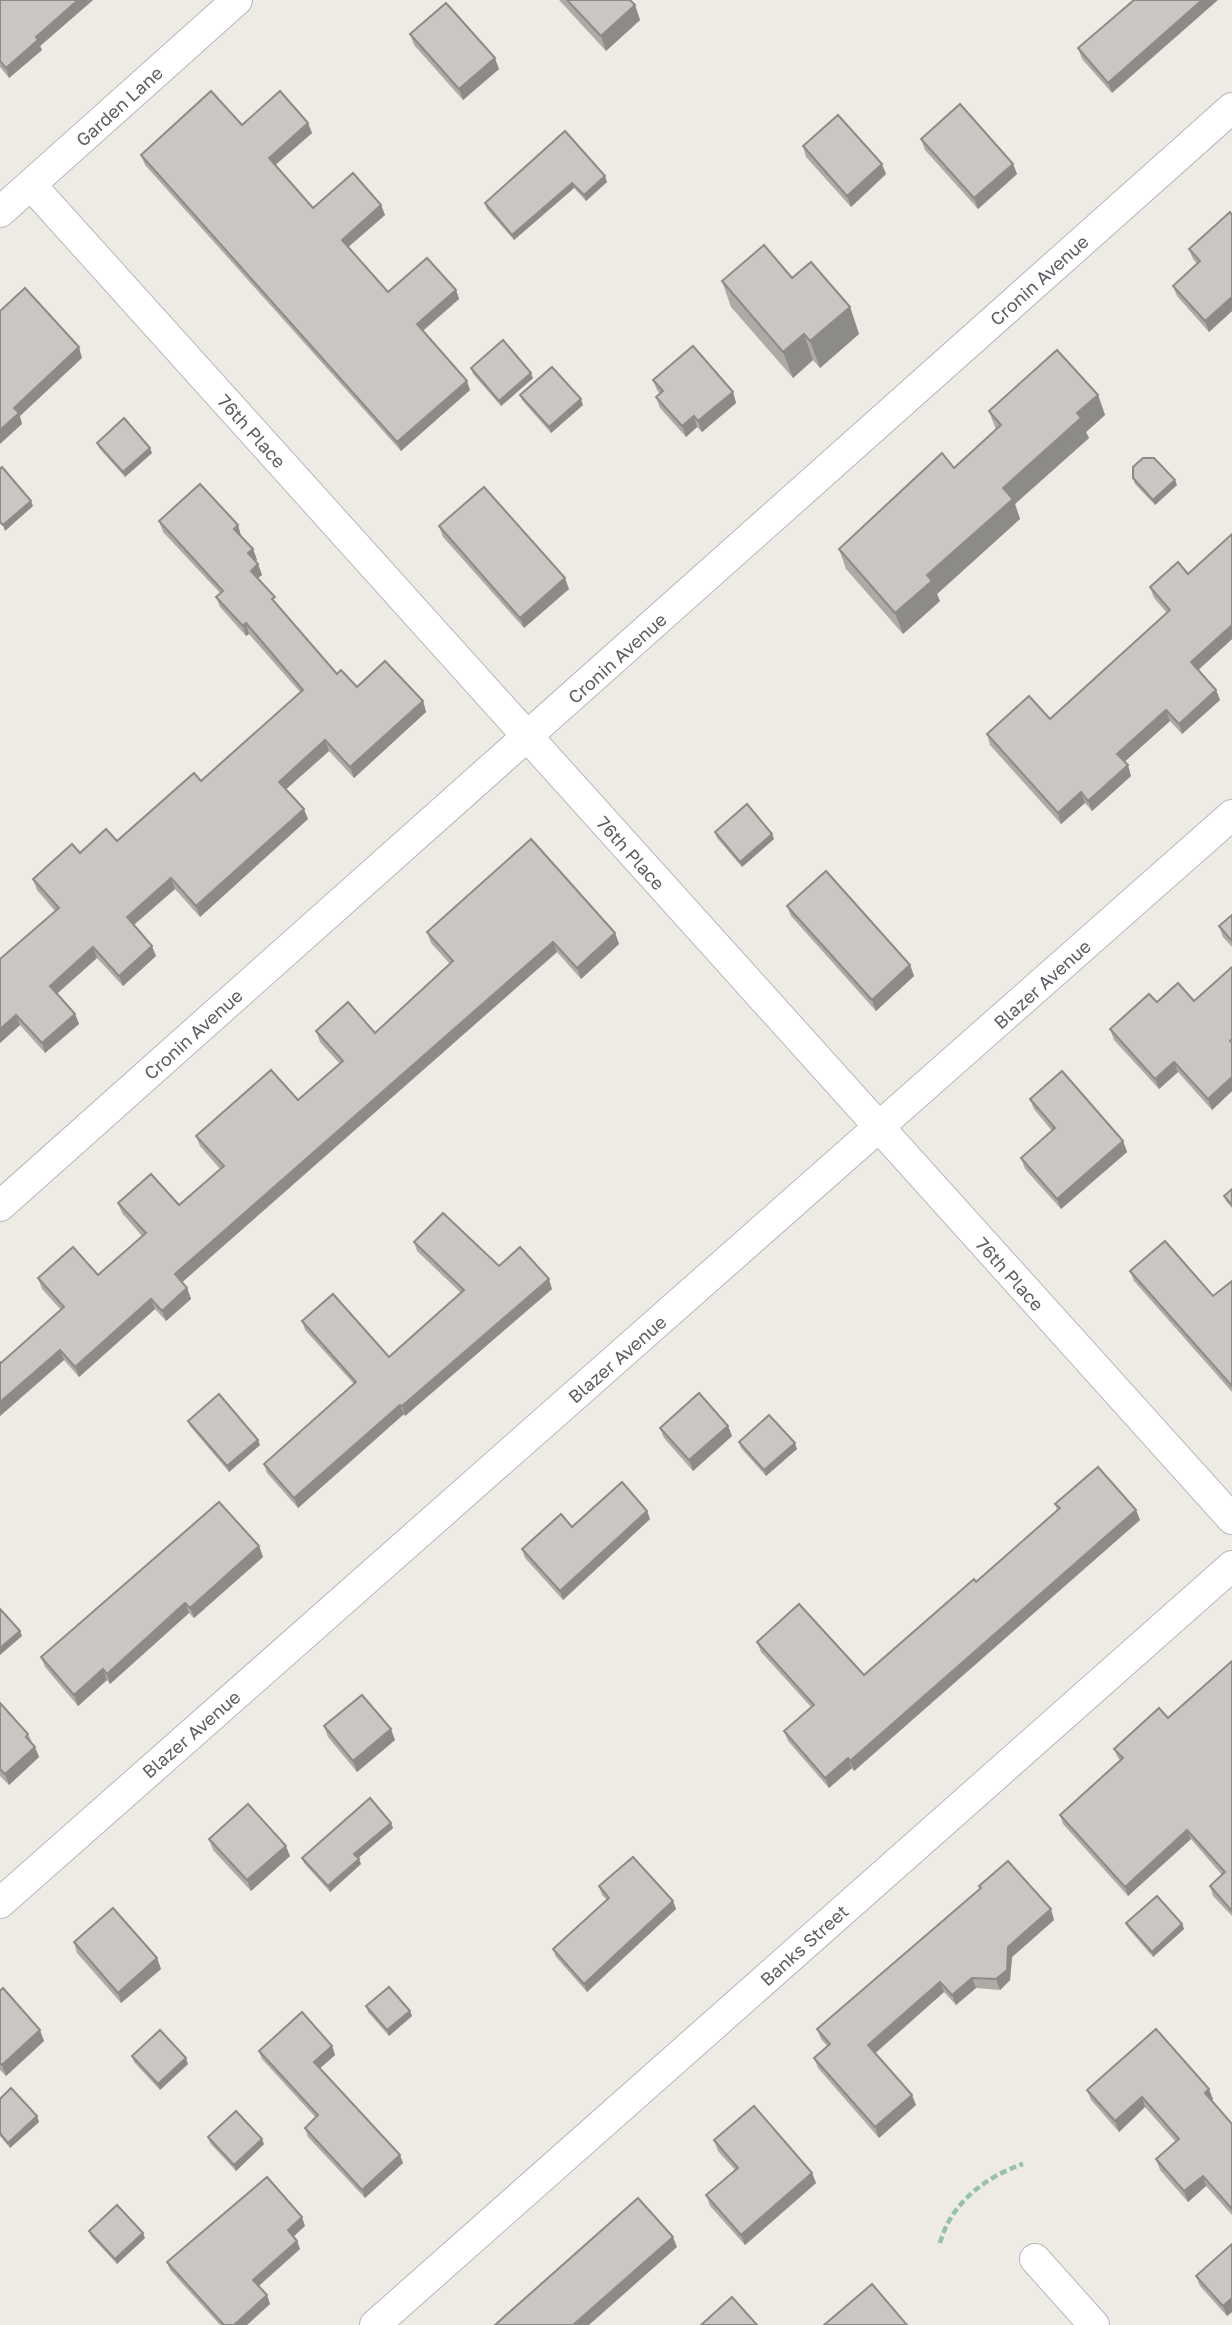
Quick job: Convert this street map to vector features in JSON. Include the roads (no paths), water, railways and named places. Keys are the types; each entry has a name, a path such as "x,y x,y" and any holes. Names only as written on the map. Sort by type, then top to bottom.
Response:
{"street":[{"name":"Garden Lane","path":"0,212 237,0"},
{"name":"Cronin Avenue","path":"0,1206 1232,108"},
{"name":"76th Place","path":"31,185 1232,1520"},
{"name":"Blazer Avenue","path":"0,1903 1232,815"},
{"name":"Banks Street","path":"375,2325 1232,1566"},
{"path":"1035,2259 1094,2325"}]}
